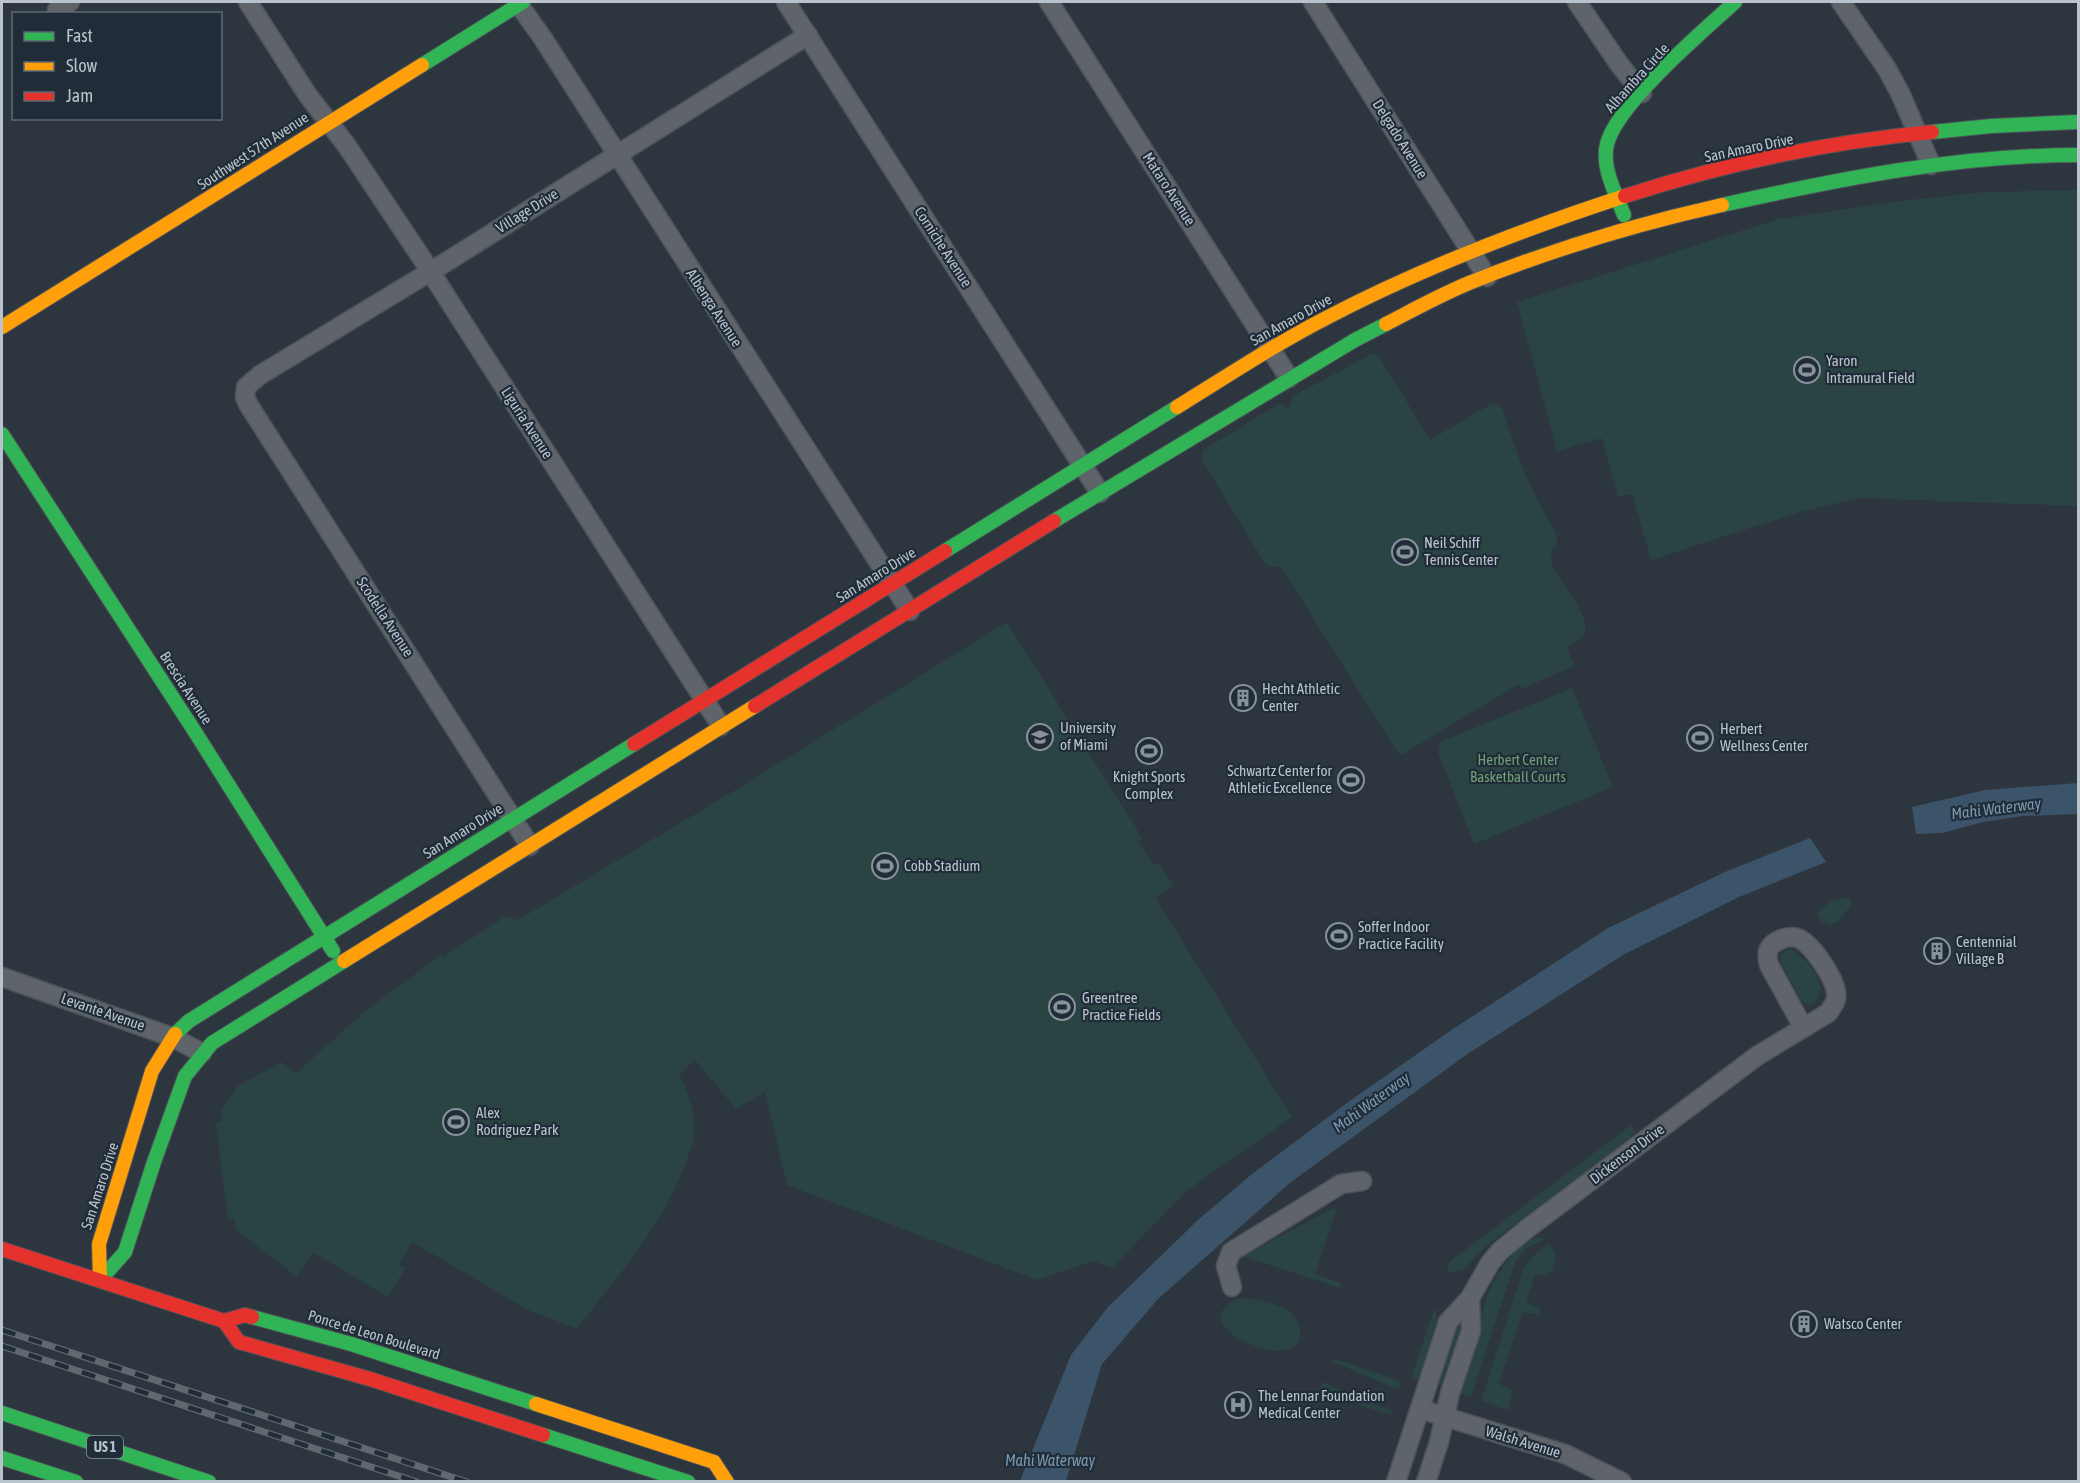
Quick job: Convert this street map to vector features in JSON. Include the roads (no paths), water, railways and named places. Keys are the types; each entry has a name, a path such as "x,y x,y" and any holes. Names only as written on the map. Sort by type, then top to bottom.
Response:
{"main road":[{"name":"Southwest 57th Avenue","path":"2,327 173,222 519,2"},
{"name":"Alhambra Circle","path":"1628,228 1609,169 1606,145 1612,132 1642,93 1735,2"},
{"name":"San Amaro Drive","path":"100,1280 99,1244 152,1071 172,1036 189,1021 1082,464 1324,319 1472,250 1618,198 1762,161 1918,134 2079,122"},
{"path":"100,1280 125,1252 185,1076 202,1053 223,1036 1100,493 1354,340 1431,301 1487,277 1628,228 1788,190 1930,165 2043,155 2079,155"},
{"name":"Brescia Avenue","path":"2,434 197,735 340,963"},
{"name":"Ponce de Leon Boulevard","path":"2,1249 224,1321 245,1315 351,1344 714,1462 727,1482"},
{"path":"224,1321 239,1342 370,1379 688,1482"},
{"name":"US 1","path":"2,1413 208,1482"},
{"path":"2,1458 76,1482"},
{"path":"147,1461 166,1482"}],"street":[{"name":"Liguria Avenue","path":"248,2 307,94 329,122 430,271 722,726"},
{"name":"Albenga Avenue","path":"519,2 910,611"},
{"name":"Corniche Avenue","path":"786,2 1100,493"},
{"name":"Mataro Avenue","path":"1049,2 1289,378"},
{"name":"Delgado Avenue","path":"1313,2 1487,277"},
{"path":"1577,2 1642,93"},
{"path":"1841,2 1887,69 1901,95 1930,165"},
{"name":"Village Drive","path":"246,387 260,375 808,35"},
{"name":"Scodella Avenue","path":"246,387 245,397 248,404 530,846"},
{"name":"Dickenson Drive","path":"1396,1482 1448,1322 1470,1298 1490,1263 1513,1240 1744,1065 1828,1013 1835,1004 1837,993 1827,970 1809,946 1791,937 1773,944 1768,950 1769,965 1803,1027"},
{"name":"Levante Avenue","path":"2,977 172,1036 202,1053"},
{"path":"1232,1287 1227,1266 1231,1252 1341,1184 1362,1181"},
{"path":"1426,1482 1449,1393 1471,1330 1470,1298"},
{"name":"Walsh Avenue","path":"1420,1409 1565,1454 1622,1482"}],"water":[{"name":"Mahi Waterway","path":"2078,783 2078,814 2023,816 1983,822 1942,833 1916,834 1912,807 1985,790"},
{"name":"Mahi Waterway","path":"1810,838 1826,862 1739,897 1623,955 1466,1055 1291,1182 1158,1299 1102,1364 1066,1481 1020,1481 1071,1355 1108,1307 1198,1220 1252,1174 1351,1100 1450,1031 1608,928 1725,872"}],"railway":[{"path":"2,1330 467,1482"},
{"path":"2,1346 417,1482"}],"place":[{"name":"Yaron Intramural Field","path":"1807,370"},
{"name":"Neil Schiff Tennis Center","path":"1405,552"},
{"name":"Hecht Athletic Center","path":"1243,698"},
{"name":"University of Miami","path":"1040,737"},
{"name":"Herbert Wellness Center","path":"1700,738"},
{"name":"Knight Sports Complex","path":"1149,751"},
{"name":"Schwartz Center for Athletic Excellence","path":"1351,780"},
{"name":"Cobb Stadium","path":"885,866"},
{"name":"Soffer Indoor Practice Facility","path":"1339,936"},
{"name":"Centennial Village B","path":"1937,951"},
{"name":"Greentree Practice Fields","path":"1062,1007"},
{"name":"Alex Rodriguez Park","path":"456,1122"},
{"name":"Watsco Center","path":"1804,1324"},
{"name":"The Lennar Foundation Medical Center","path":"1238,1405"}],"park label":[{"name":"Herbert Center Basketball Courts","path":"1518,768"}]}
